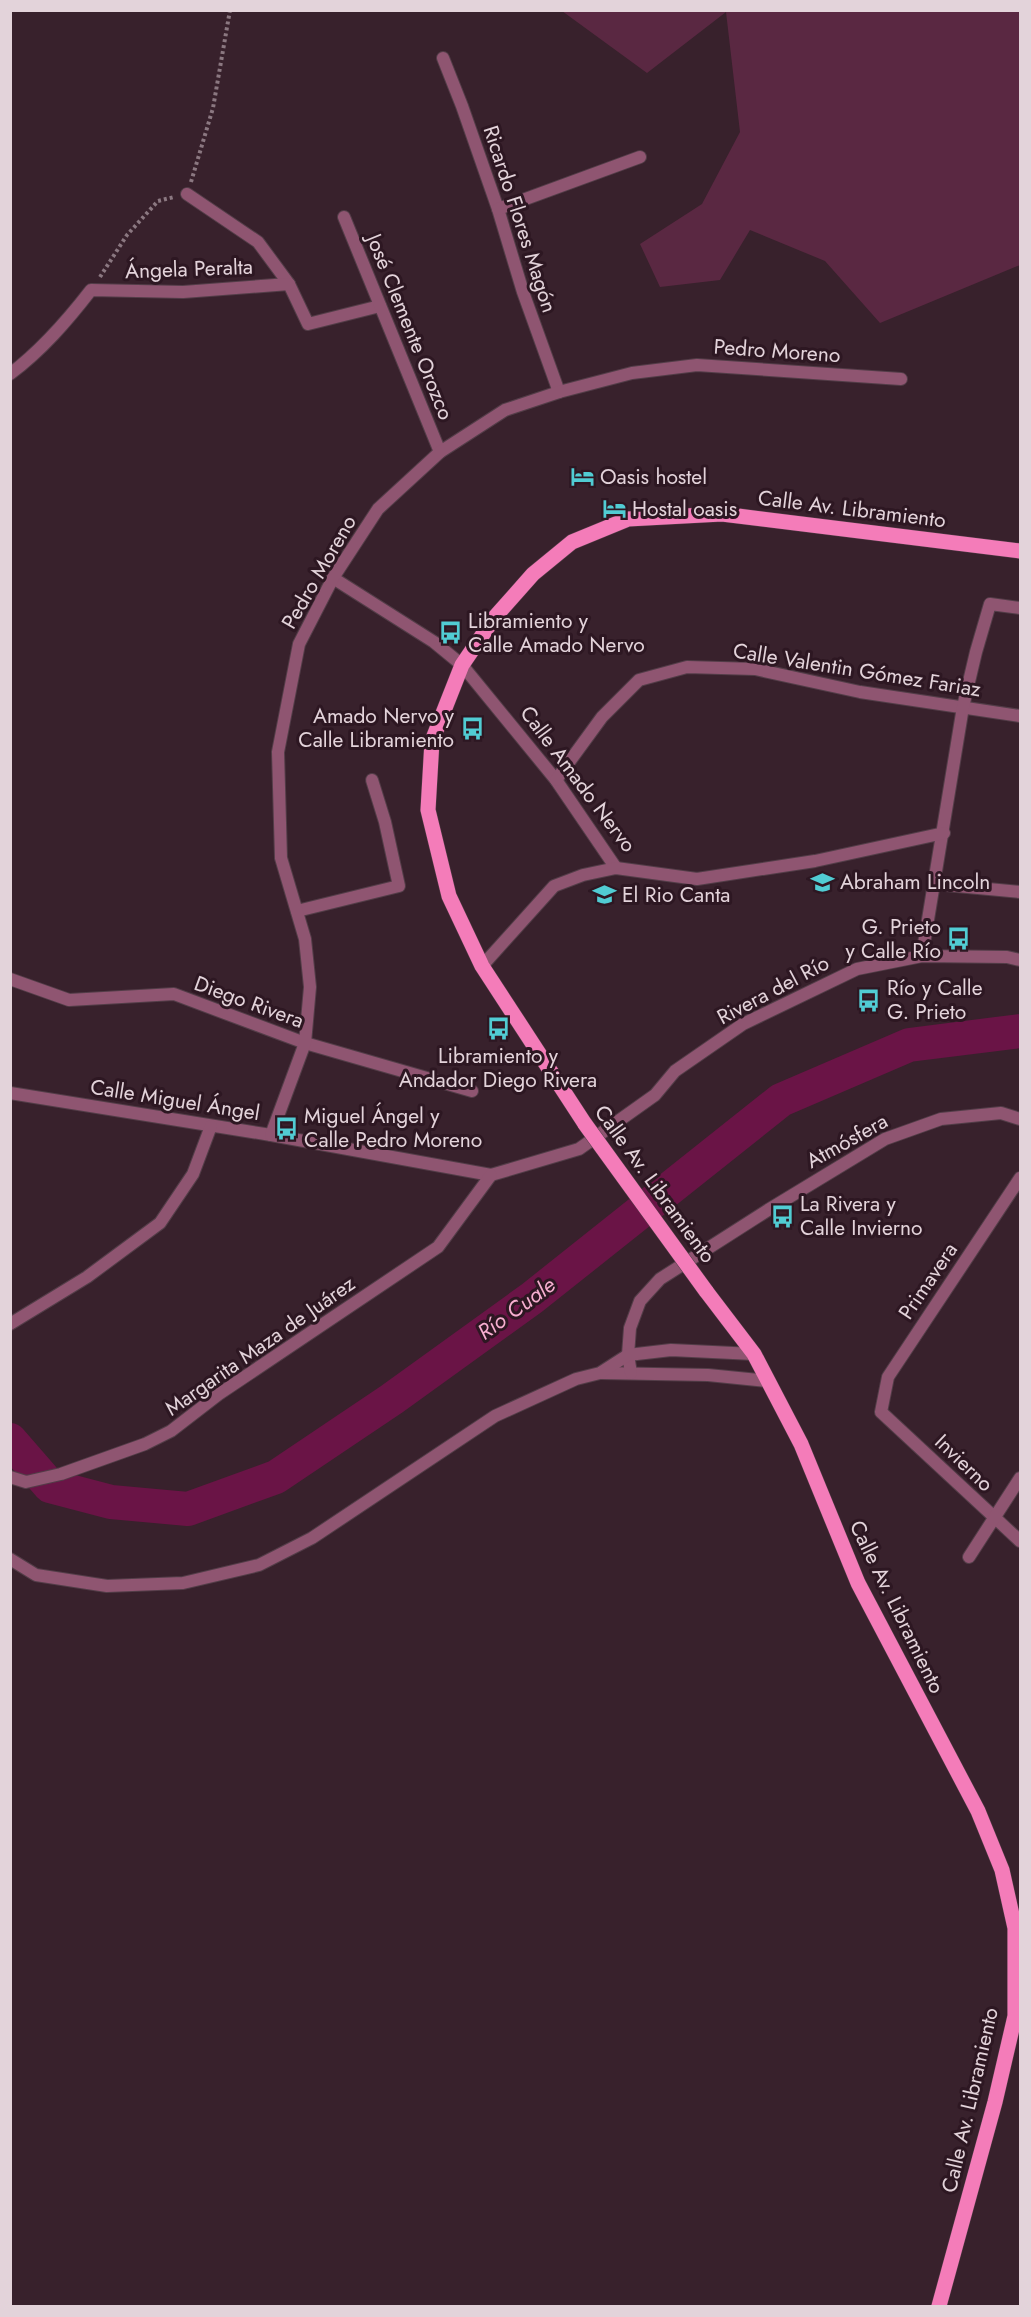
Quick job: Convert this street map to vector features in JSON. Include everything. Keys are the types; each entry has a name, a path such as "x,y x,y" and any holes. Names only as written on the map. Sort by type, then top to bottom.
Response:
{"main road":[{"name":"Calle Av. Libramiento","path":"939,2307 1015,2016 1015,1928 1002,1870 978,1811 858,1582 801,1444 754,1354 585,1124 482,966 449,896 428,810 432,741 462,665 494,618 533,574 572,542 628,519 722,514 1020,551"}],"street":[{"name":"Ricardo Flores Magón","path":"443,58 498,209 523,292 559,392"},
{"path":"498,209 640,157"},
{"name":"Ángela Peralta","path":"187,194 258,242 289,284 308,324 380,306"},
{"name":"José Clemente Orozco","path":"344,217 440,452"},
{"name":"Ángela Peralta","path":"91,290 183,291 289,284"},
{"path":"10,374 27,361 66,323 91,290"},
{"name":"Pedro Moreno","path":"271,1135 305,1043 310,987 305,939 281,858 278,752 299,644 333,578 378,509 440,452 505,410 559,392 632,373 697,365 901,379"},
{"name":"Calle Amado Nervo","path":"333,578 434,642 462,665 556,780 616,868 697,879 816,861 944,833"},
{"path":"922,956 927,913 944,833 963,707 976,652 990,604 1020,608"},
{"name":"Calle Valentin Gómez Fariaz","path":"556,780 602,717 639,680 687,667 755,669 860,692 1020,716"},
{"path":"297,911 399,886 385,822 372,780"},
{"path":"482,966 554,886 583,875 616,868"},
{"path":"935,884 1020,892"},
{"name":"Rivera del Río","path":"579,1149 655,1095 675,1071 743,1024 857,969 922,956 1007,957 1020,960"},
{"name":"Diego Rivera","path":"10,979 69,1000 174,994 305,1043 472,1091"},
{"name":"Calle Miguel Ángel","path":"10,1093 271,1135 491,1175 579,1149"},
{"name":"Atmósfera","path":"631,1373 628,1355 630,1328 640,1301 660,1279 885,1139 941,1119 1001,1113 1020,1119"},
{"path":"10,1324 87,1277 160,1223 193,1174 211,1126"},
{"name":"Margarita Maza de Juárez","path":"10,1477 26,1482 61,1474 145,1444 171,1431 219,1394 438,1247 491,1175"},
{"name":"Primavera","path":"881,1412 888,1377 1020,1178"},
{"path":"10,1559 36,1575 107,1586 183,1583 259,1565 312,1538 495,1416 576,1379 600,1372 628,1355 670,1350 754,1354"},
{"path":"600,1372 708,1375 768,1381"},
{"name":"Invierno","path":"881,1412 1020,1541"},
{"path":"969,1557 1020,1478"}],"path":[{"path":"187,194 213,108 230,10"},
{"name":"Ángela Peralta","path":"91,290 127,235 158,201 187,194"}],"shaded area":[{"path":"562,11 1020,11 1020,265 880,323 825,261 750,230 720,280 660,287 640,244 702,204 740,132 726,12 647,73"}],"waterway":[{"name":"Río Cuale","path":"10,1440 50,1486 111,1502 188,1509 276,1477 392,1399 532,1298 781,1100 909,1045 1020,1031"}],"place":[{"name":"Oasis hostel","path":"582,477"},
{"name":"Hostal oasis","path":"614,509"},
{"name":"Libramiento y Calle Amado Nervo","path":"450,633"},
{"name":"Amado Nervo y Calle Libramiento","path":"472,728"},
{"name":"Abraham Lincoln","path":"822,882"},
{"name":"El Rio Canta","path":"604,895"},
{"name":"G. Prieto y Calle Río","path":"959,939"},
{"name":"Río y Calle G. Prieto","path":"869,1000"},
{"name":"Libramiento y Andador Diego Rivera","path":"498,1028"},
{"name":"Miguel Ángel y Calle Pedro Moreno","path":"286,1128"},
{"name":"La Rivera y Calle Invierno","path":"782,1216"}]}
